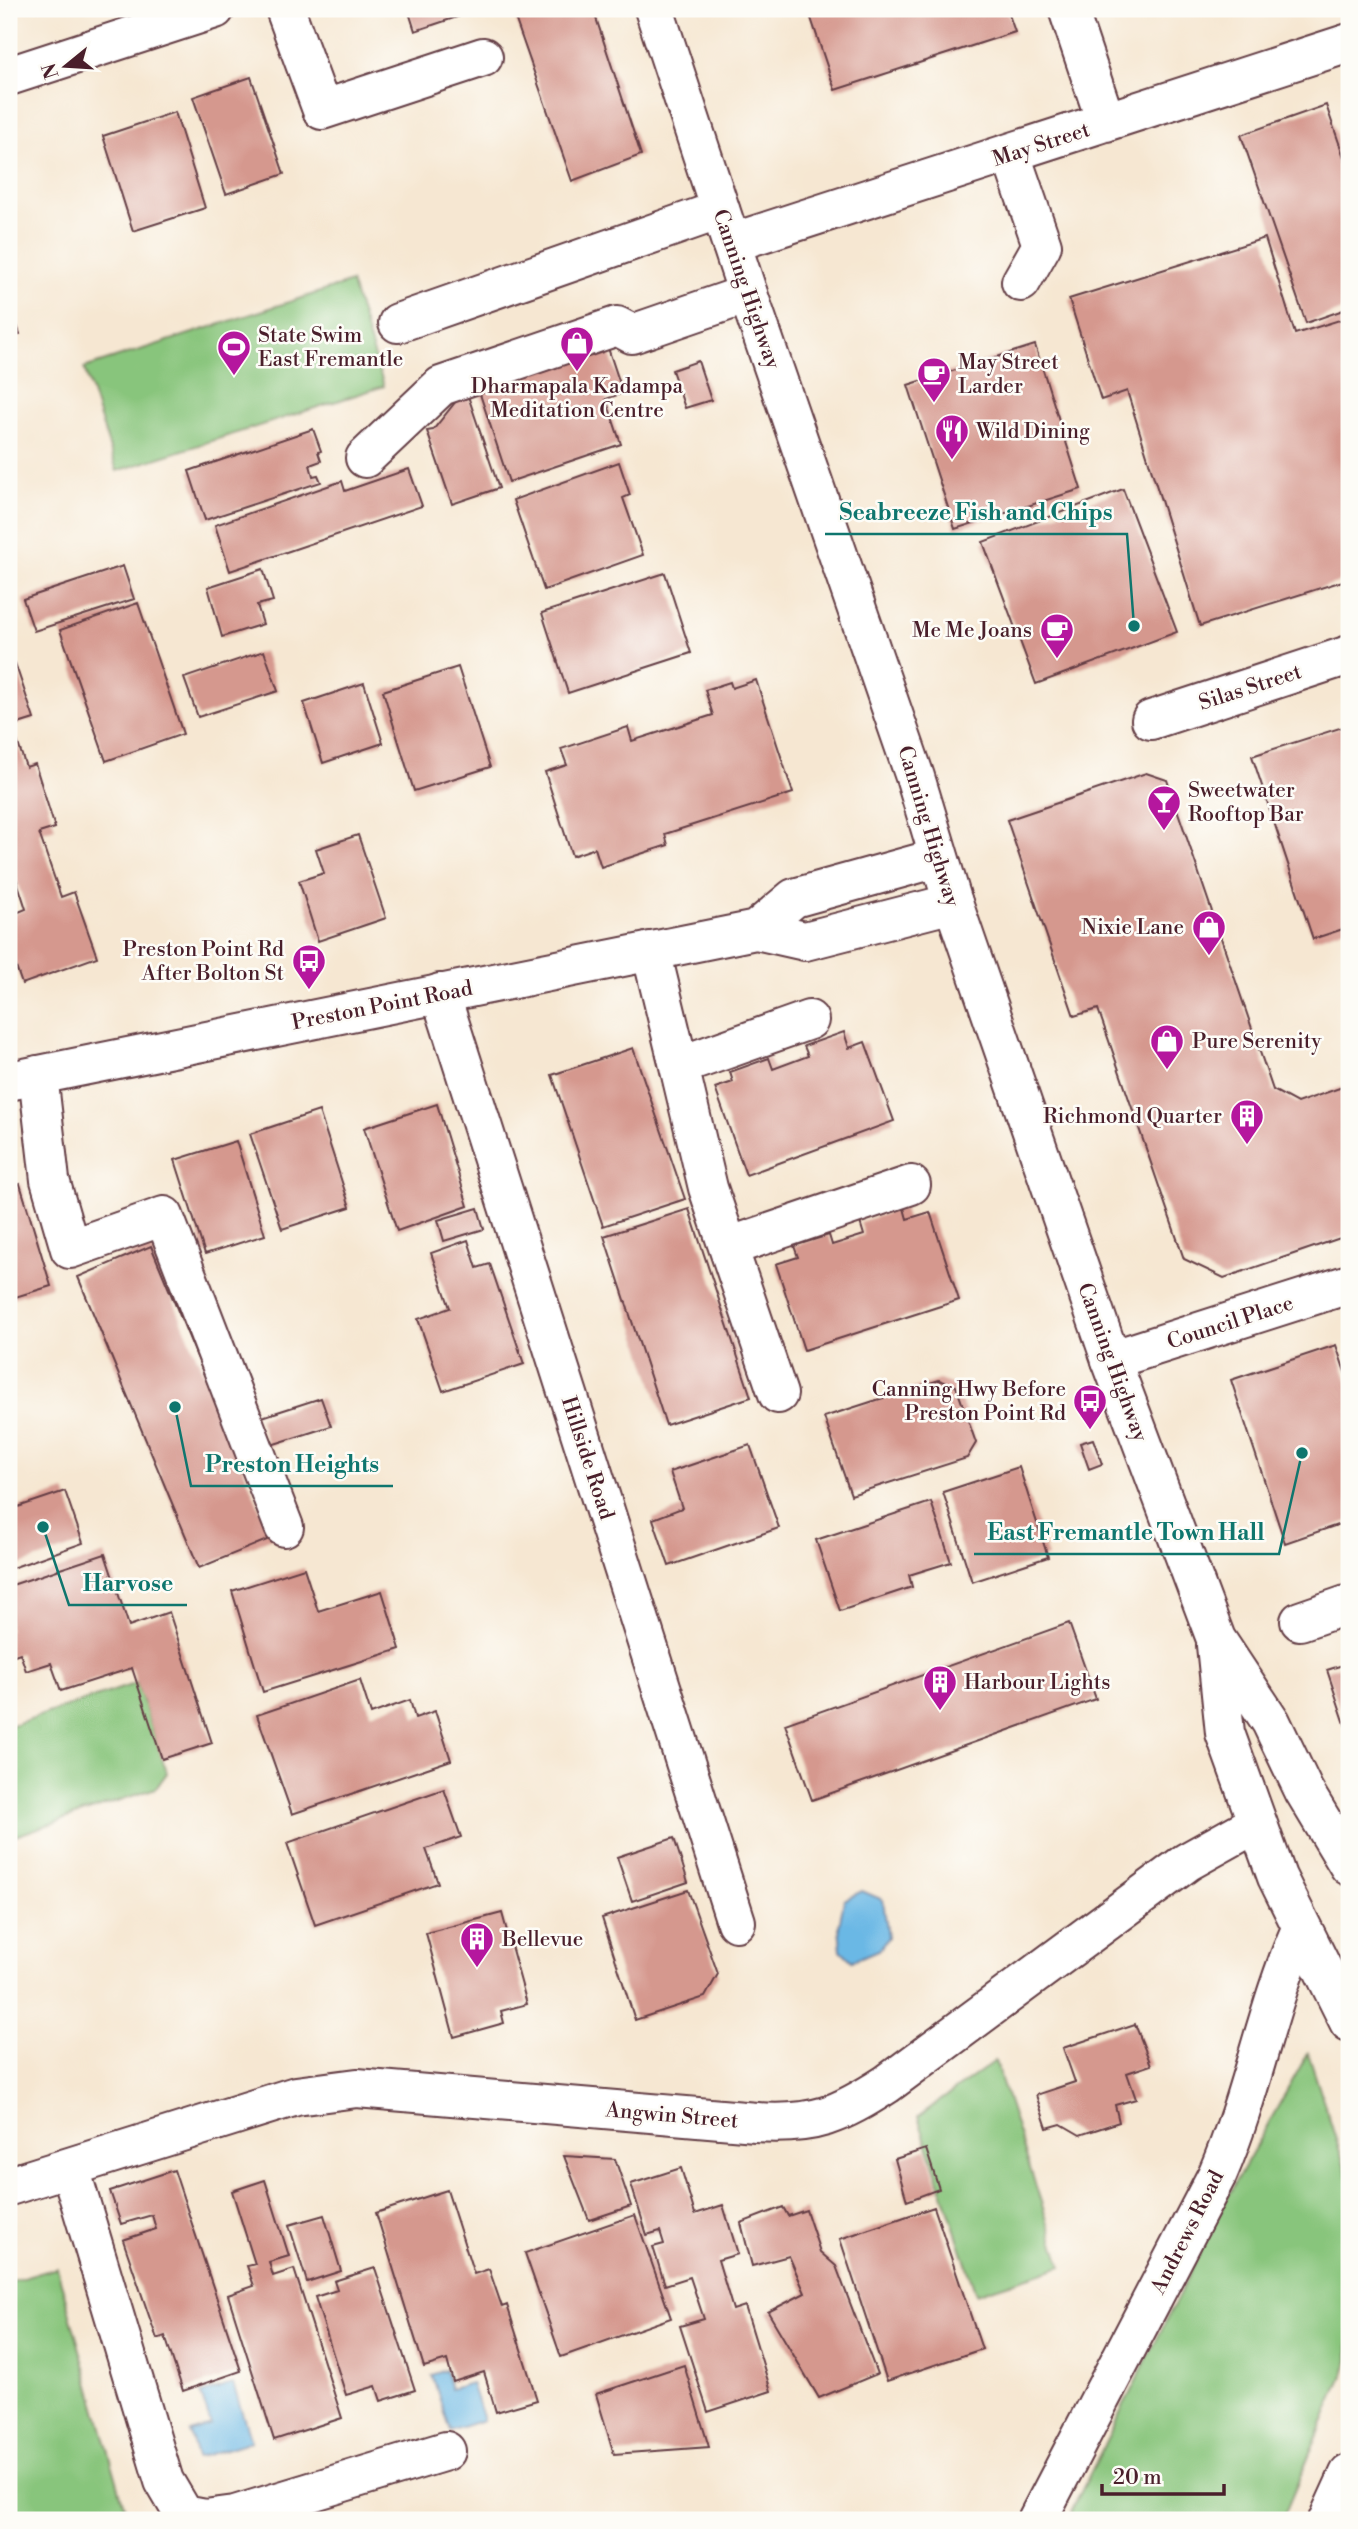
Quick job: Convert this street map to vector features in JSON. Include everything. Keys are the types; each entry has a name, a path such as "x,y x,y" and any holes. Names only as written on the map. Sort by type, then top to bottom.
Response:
{"main road":[{"path":"9,76 215,9"},
{"path":"285,9 322,110 483,57"},
{"name":"Canning Highway","path":"653,9 748,294 915,777 953,903 1111,1360 1216,1639 1271,1722 1304,1791 1349,1866"},
{"path":"1068,9 1106,122"},
{"name":"May Street","path":"398,323 726,226 1011,155 1349,43"},
{"path":"1011,155 1051,242 1021,282"},
{"path":"365,458 440,386 617,326 632,334 748,294"},
{"name":"Silas Street","path":"1151,720 1349,655"},
{"name":"Preston Point Road","path":"756,930 794,898 938,858"},
{"name":"Preston Point Road","path":"24,1078 756,930 805,941 953,903"},
{"path":"651,951 708,1188 778,1394"},
{"name":"Hillside Road","path":"440,993 736,1922"},
{"path":"679,1066 809,1020"},
{"path":"24,1078 70,1249 164,1216 284,1527"},
{"path":"728,1247 911,1185"},
{"name":"Council Place","path":"1111,1360 1349,1284"},
{"path":"1300,1621 1349,1604"},
{"name":"Canning Highway","path":"1216,1639 1225,1733 1257,1823 1301,1929 1349,2022"},
{"name":"Angwin Street","path":"9,2186 296,2096 357,2088 769,2123 820,2120 855,2105 887,2084 1187,1862 1257,1823"},
{"name":"Andrews Road","path":"1037,2520 1218,2173 1236,2131 1282,1972 1301,1929"},
{"path":"69,2168 164,2481 184,2515 205,2518 235,2515 446,2451"},
{"path":"1328,2520 1349,2474"}],"green space":[{"name":"State Swim East Fremantle","path":"351,282 384,386 117,471 84,368"},
{"path":"137,1683 167,1773 156,1788 9,1838 9,1726"},
{"path":"1308,2053 1349,2180 1349,2361 1282,2520 1074,2520 1071,2512 1229,2194"},
{"path":"995,2061 1062,2266 976,2294 918,2117"},
{"path":"57,2268 128,2520 9,2520 9,2282"}],"water":[{"path":"862,1891 883,1900 888,1937 880,1949 852,1961 841,1950 839,1926 844,1900"},
{"path":"445,2370 451,2389 471,2383 483,2420 450,2431 432,2375"},
{"path":"233,2384 251,2441 197,2458 190,2432 211,2425 201,2394"}],"building":[{"path":"408,9 481,9 415,31"},
{"path":"512,9 593,9 641,155 572,181"},
{"path":"808,9 1007,9 1015,32 835,90"},
{"path":"251,77 284,174 226,194 193,97"},
{"path":"1326,105 1349,172 1349,308 1306,323 1241,135"},
{"path":"175,112 205,208 133,231 103,136"},
{"path":"1265,238 1295,334 1349,317 1349,579 1200,626 1127,391 1101,400 1069,299"},
{"path":"9,303 20,334 9,338"},
{"path":"605,339 623,393 606,399 621,444 509,482 476,382"},
{"path":"1035,345 1081,489 955,529 908,385"},
{"path":"698,361 711,400 685,408 672,370"},
{"path":"467,393 499,488 452,504 427,431 433,430 461,395"},
{"path":"313,429 321,451 318,452 321,461 310,465 313,476 318,475 321,482 205,520 189,471"},
{"path":"619,462 630,495 623,498 643,555 544,590 513,500"},
{"path":"409,469 422,506 230,571 215,525 342,481 345,491"},
{"path":"1123,489 1177,632 1036,684 983,542"},
{"path":"123,566 134,599 34,631 23,599"},
{"path":"263,569 273,601 257,605 263,624 222,637 208,587"},
{"path":"665,573 691,653 568,693 542,613"},
{"path":"138,603 183,734 106,761 60,630"},
{"path":"264,651 278,691 198,717 184,678"},
{"path":"15,663 34,719 12,726 26,767 35,764 55,828 39,833 61,897 74,892 97,957 22,984 9,947 9,916 26,909 9,856 9,665"},
{"path":"458,667 490,767 414,791 383,691"},
{"path":"756,680 793,793 665,834 668,845 601,867 595,848 572,856 545,772 567,765 561,749 628,727 632,741 713,715 705,690 730,682 732,688"},
{"path":"364,683 383,743 323,763 304,703"},
{"path":"1349,725 1349,927 1313,939 1252,756"},
{"path":"1146,773 1167,780 1273,1090 1297,1103 1348,1085 1349,1090 1349,1235 1224,1278 1184,1259 1098,1009 1074,1016 1007,820"},
{"path":"358,835 386,918 318,941 299,881 324,873 316,849"},
{"path":"844,1032 849,1048 865,1042 894,1121 746,1175 715,1088 733,1082 730,1072 769,1058 773,1069 808,1056 804,1046"},
{"path":"633,1048 685,1199 603,1226 552,1075"},
{"path":"437,1104 468,1206 397,1231 364,1128"},
{"path":"319,1111 350,1207 282,1229 250,1134"},
{"path":"236,1141 265,1235 205,1254 175,1160"},
{"path":"20,1184 51,1286 9,1299 9,1187"},
{"path":"478,1208 484,1229 444,1241 438,1220"},
{"path":"904,1208 907,1219 930,1212 959,1300 804,1350 776,1264 798,1257 794,1246 829,1235 832,1245 864,1235 860,1222"},
{"path":"689,1209 751,1397 666,1425 604,1236"},
{"path":"468,1240 477,1268 490,1264 524,1364 443,1391 418,1319 450,1308 431,1253"},
{"path":"151,1246 272,1538 199,1568 78,1277"},
{"path":"1336,1345 1349,1384 1349,1521 1285,1543 1231,1380"},
{"path":"939,1380 956,1386 976,1443 967,1458 851,1495 824,1417"},
{"path":"321,1398 331,1426 268,1446 259,1418"},
{"path":"1093,1439 1102,1464 1089,1469 1080,1443"},
{"path":"750,1445 779,1528 669,1566 653,1519 682,1508 670,1472"},
{"path":"1019,1467 1048,1557 972,1582 943,1492"},
{"path":"65,1491 83,1543 9,1569 9,1510"},
{"path":"931,1502 951,1562 909,1575 912,1587 840,1611 816,1540"},
{"path":"105,1554 129,1626 169,1612 212,1743 162,1759 132,1668 61,1691 51,1663 26,1671 20,1653 9,1657 9,1586"},
{"path":"304,1568 318,1611 382,1591 400,1649 263,1692 232,1591"},
{"name":"Harbour Lights","path":"1069,1623 1096,1699 812,1800 785,1724"},
{"path":"1349,1663 1349,1736 1327,1670"},
{"path":"360,1680 371,1714 410,1700 415,1718 435,1711 451,1760 292,1814 257,1715"},
{"path":"444,1789 461,1837 426,1849 438,1883 315,1925 287,1843"},
{"path":"674,1838 688,1882 632,1901 617,1857"},
{"path":"688,1890 718,1974 705,1997 635,2020 602,1918"},
{"name":"Bellevue","path":"502,1913 527,2004 501,2011 504,2023 454,2037 426,1933"},
{"path":"1135,2024 1151,2065 1127,2073 1136,2099 1115,2105 1119,2122 1080,2135 1061,2124 1047,2128 1036,2095 1075,2082 1063,2048"},
{"path":"926,2149 939,2189 907,2201 895,2159"},
{"path":"564,2156 615,2159 631,2206 589,2220"},
{"path":"681,2168 695,2214 723,2205 738,2254 718,2260 733,2310 745,2306 771,2391 708,2412 680,2326 704,2319 690,2277 665,2285 653,2247 664,2244 660,2231 647,2235 631,2184"},
{"path":"174,2170 241,2371 183,2391 165,2336 157,2339 123,2240 156,2229 152,2215 121,2224 110,2191"},
{"path":"265,2180 289,2256 269,2262 273,2276 294,2269 342,2418 274,2440 228,2295 254,2286 247,2266 255,2264 232,2191"},
{"path":"447,2190 474,2274 489,2269 502,2307 507,2305 537,2400 496,2412 484,2372 453,2382 447,2360 424,2367 376,2213"},
{"path":"783,2207 788,2216 806,2210 820,2252 836,2266 877,2374 819,2398 768,2312 805,2293 789,2256 752,2266 741,2223"},
{"path":"934,2207 982,2349 887,2381 840,2239"},
{"path":"324,2215 341,2271 307,2282 289,2225"},
{"path":"635,2215 671,2318 561,2357 525,2253"},
{"path":"375,2268 415,2390 381,2401 376,2386 346,2395 315,2297 337,2290 334,2281"},
{"path":"684,2365 709,2447 614,2454 596,2394"}],"place":[{"name":"Dharmapala Kadampa Meditation Centre","path":"577,373"},
{"name":"State Swim East Fremantle","path":"234,377"},
{"name":"May Street Larder","path":"934,404"},
{"name":"Wild Dining","path":"952,461"},
{"name":"Seabreeze Fish and Chips","path":"1134,626"},
{"name":"Me Me Joans","path":"1057,660"},
{"name":"Sweetwater Rooftop Bar","path":"1164,832"},
{"name":"Nixie Lane","path":"1209,957"},
{"name":"Preston Point Rd After Bolton St","path":"309,991"},
{"name":"Pure Serenity","path":"1167,1071"},
{"name":"Richmond Quarter","path":"1247,1146"},
{"name":"Preston Heights","path":"175,1407"},
{"name":"Canning Hwy Before Preston Point Rd","path":"1090,1431"},
{"name":"East Fremantle Town Hall","path":"1302,1453"},
{"name":"Harvose","path":"43,1527"},
{"name":"Harbour Lights","path":"940,1712"},
{"name":"Bellevue","path":"477,1969"}]}
